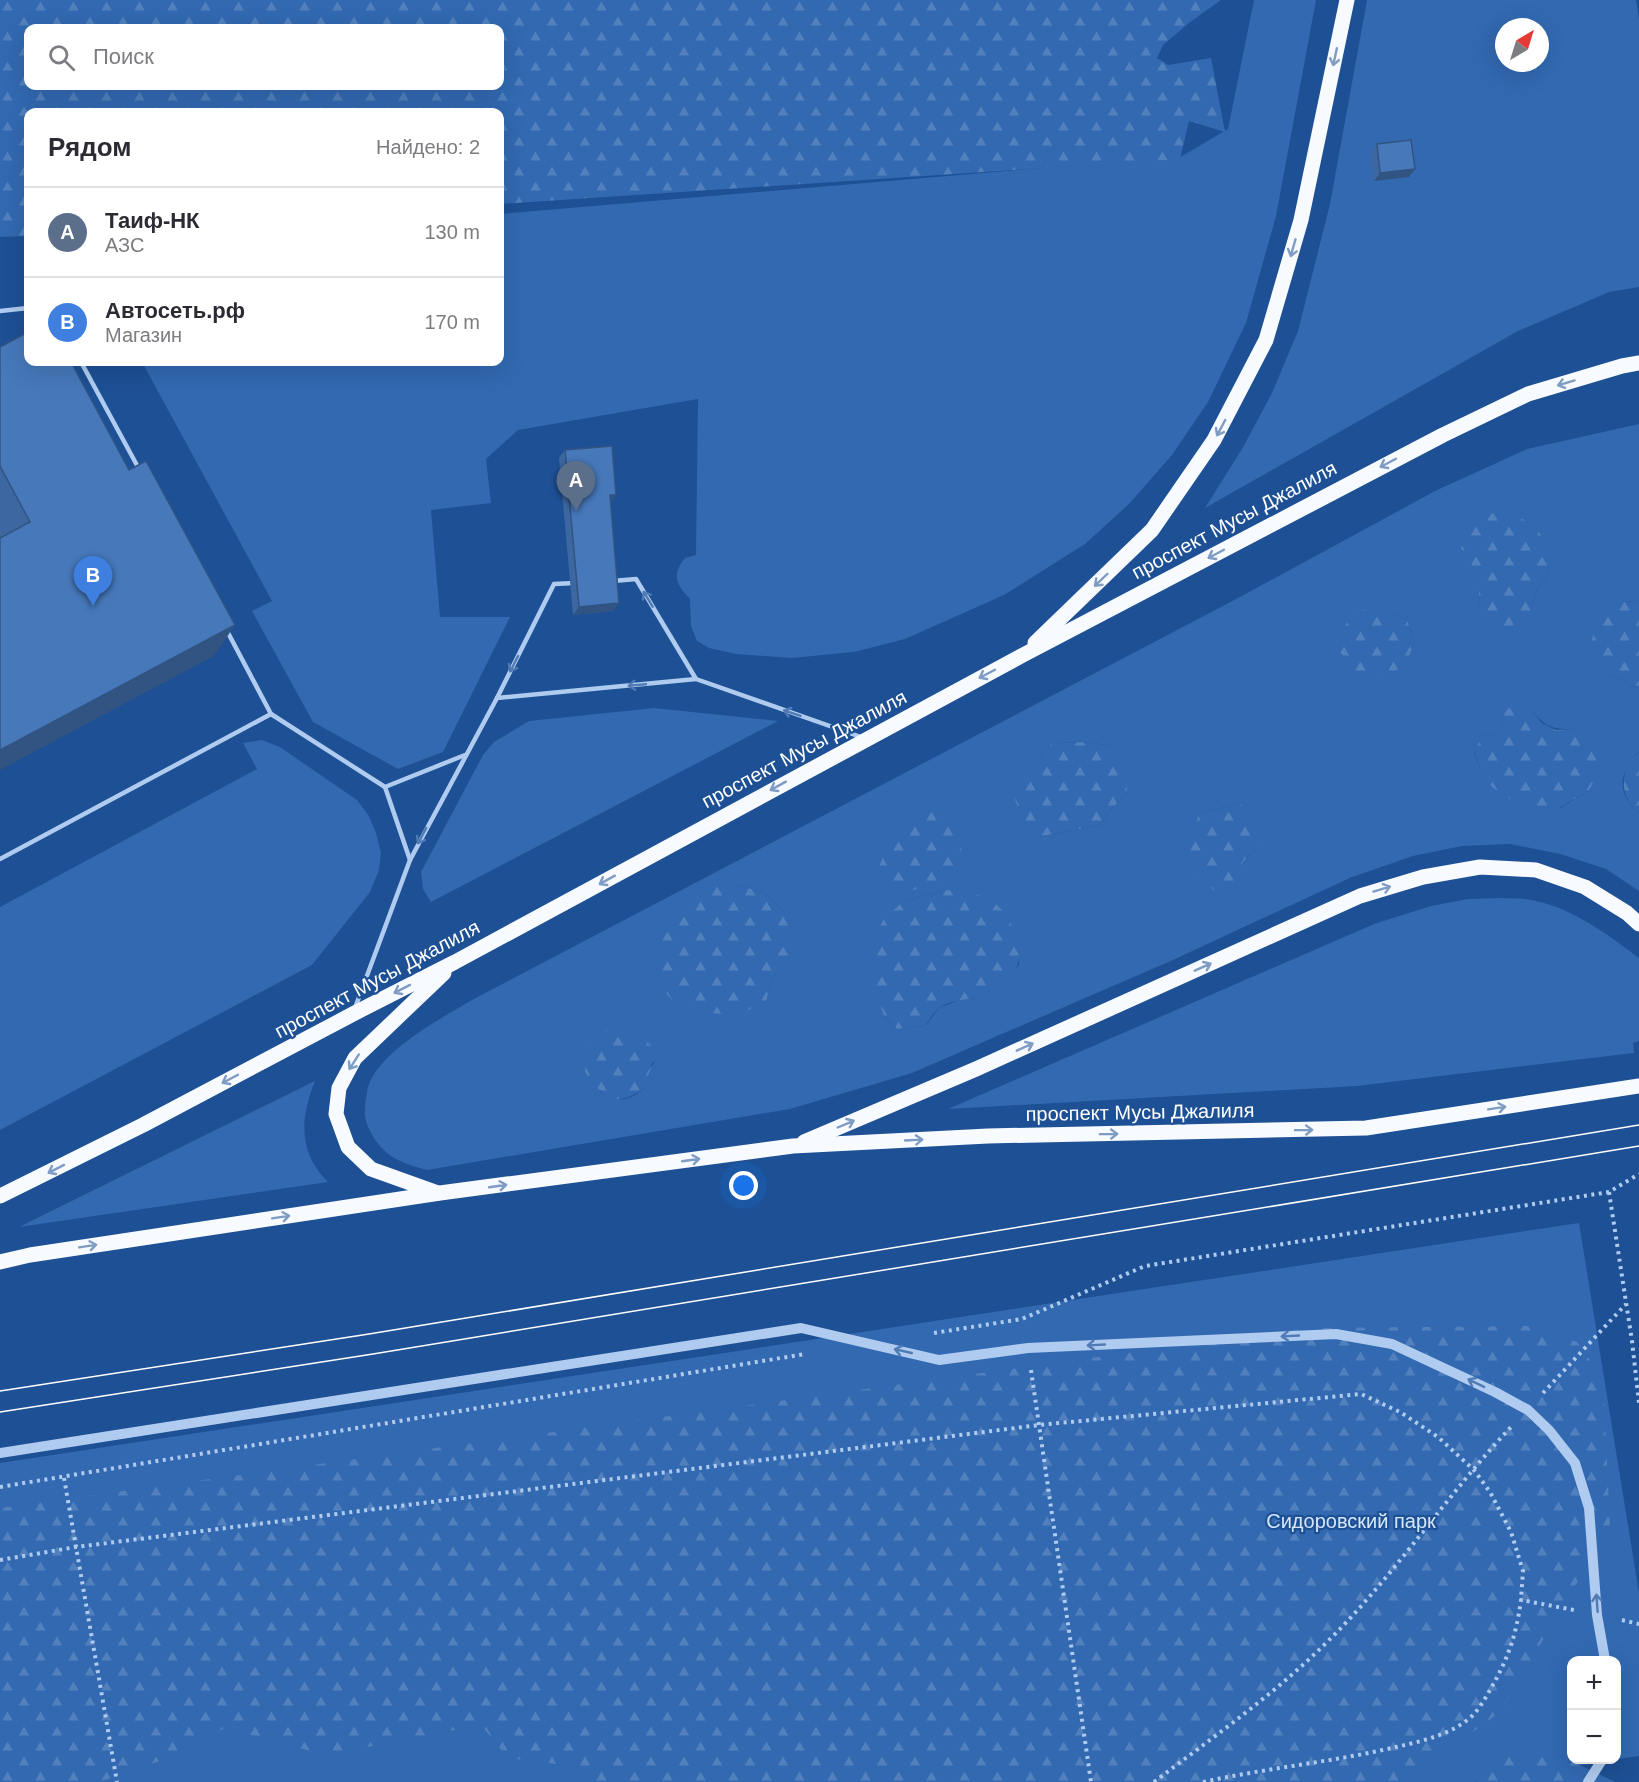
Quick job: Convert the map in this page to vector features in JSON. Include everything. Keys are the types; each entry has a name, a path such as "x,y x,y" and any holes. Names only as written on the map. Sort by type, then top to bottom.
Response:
{"main road":[{"path":"1023,655 1152,530 1214,440 1266,340 1302,220 1347,0"},
{"name":"проспект Мусы Джалиля","path":"0,1196 143,1125 455,962 867,738 1443,435 1528,394 1639,363"},
{"path":"792,1146 975,1069 1360,896 1423,877 1480,867 1536,870 1585,887 1639,924"},
{"path":"440,1193 371,1169 348,1147 336,1114 339,1088 355,1058 455,962"},
{"name":"проспект Мусы Джалиля","path":"0,1262 30,1255 440,1193 792,1146 988,1136 1366,1128 1639,1086"}],"street":[{"path":"0,1453 801,1328 939,1360 1028,1348 1336,1334 1392,1344 1495,1392 1528,1410 1550,1430 1575,1463 1589,1508 1598,1615 1604,1656"},
{"path":"1588,1782 1599,1764"}],"lane":[{"path":"0,312 24,309"},
{"path":"83,366 142,476"},
{"path":"601,581 636,579 696,679"},
{"path":"353,1014 410,860 497,698 554,584 578,583"},
{"path":"221,621 271,714 385,787 410,860"},
{"path":"497,698 696,679 867,738"},
{"path":"0,859 271,714"},
{"path":"385,787 465,755"}],"path":[{"path":"1609,1192 1639,1403"},
{"path":"1154,1782 1276,1689 1325,1644 1383,1582 1491,1449 1626,1304"},
{"path":"1022,1318 1091,1782"},
{"path":"0,1560 76,1547 1039,1425 1361,1394 1400,1412 1438,1437 1474,1470 1490,1492 1511,1532 1523,1571 1521,1600 1517,1630 1499,1675 1472,1716 1452,1729 1428,1739 1338,1760 1244,1773 1203,1782"},
{"path":"64,1478 117,1782"},
{"path":"1521,1600 1598,1615"}],"green space":[{"path":"0,0 1221,0 1163,45 1157,58 1168,65 1211,58 1225,132 1189,121 1180,159 504,204 504,108 24,108 24,236 0,237"},
{"path":"1254,0 1316,0 1276,216 1246,323 1208,402 1172,455 1129,504 1085,544 1004,595 905,639 854,652 792,658 736,654 709,648 697,641 691,626 690,599 681,589 677,579 678,569 685,558 696,555 698,399 518,430 486,459 491,503 431,510 440,617 510,617 443,752 398,769 313,722 252,611 272,601 144,366 504,366 504,214 1182,156 1228,129"},
{"path":"1367,0 1636,0 1639,18 1639,287 1609,292 1518,331 1205,508 1242,449 1272,393 1298,331 1330,204"},
{"path":"1639,424 1639,602 1623,601 1599,672 1618,678 1639,689 1639,752 1625,772 1623,786 1628,801 1639,813 1639,891 1606,869 1560,854 1510,844 1462,846 1413,856 1352,877 1173,960 912,1073 790,1109 427,1170 393,1157 374,1138 365,1118 365,1102 369,1084 376,1071 399,1047 444,1016 1240,597 1435,491 1527,449","holes":["1474,567 1549,572 1536,592 1531,610 1479,609 1480,589","1381,608 1407,620 1415,641 1407,662","1532,711 1550,726 1574,729 1588,791 1560,808 1481,772 1474,752 1483,736 1499,732 1503,713","1088,742 1110,746 1127,794 1111,809 1101,825 1042,836 1020,773 1039,759 1052,743","1239,803 1258,848 1239,867 1199,814","733,883 765,893 784,912 788,959 772,979 766,1002","947,890 1020,944 1019,964 1008,981 976,998 959,1000 939,1008 925,1026 897,1029 884,1016 902,903","655,1061 647,1074 645,1088 638,1093 623,1099 599,1091"]},
{"path":"1503,510 1533,524 1553,552 1549,572 1536,592 1531,610 1511,627 1492,624 1479,609 1476,577 1471,563 1461,548 1474,519"},
{"path":"1623,601 1639,602 1639,689 1618,678 1598,672 1591,643 1598,617"},
{"path":"1381,608 1407,620 1415,641 1407,662 1385,679 1357,672 1340,652 1343,628 1356,611"},
{"path":"1513,705 1532,711 1542,723 1556,730 1574,729 1603,755 1597,778 1588,791 1559,808 1534,810 1521,806 1492,787 1481,772 1474,751 1483,736 1499,732 1503,713"},
{"path":"654,708 778,721 431,902 423,889 421,872 483,755 494,742 529,721"},
{"path":"262,740 280,747 357,800 369,816 381,853 379,870 370,892 312,965 0,1130 0,907 257,769 243,743"},
{"path":"1088,742 1110,746 1126,773 1127,794 1111,809 1101,825 1042,836 1023,820 1014,797 1020,772 1039,759 1052,743"},
{"path":"1639,752 1639,813 1627,799 1624,782 1628,766"},
{"path":"1239,803 1252,814 1261,830 1258,848 1239,867 1242,884 1220,895 1193,868 1189,851 1191,841 1199,814"},
{"path":"934,811 957,820 964,869 946,879 914,890 887,889 877,873 889,840 909,819"},
{"path":"733,883 765,893 784,912 792,937 788,959 772,979 766,1002 737,1015 698,1012 672,1000 658,984 655,968 662,926 677,907 699,890"},
{"path":"947,890 976,894 985,897 999,907 1011,924 1019,942 1019,960 1007,982 995,992 945,1005 935,1012 925,1026 897,1029 884,1016 875,989 876,933 885,917 902,903"},
{"path":"1501,898 1541,902 1571,913 1600,930 1639,958 1639,1041 1633,1043 1634,1053 1357,1086 948,1109 1374,924 1431,906 1468,899"},
{"path":"615,1025 636,1033 653,1047 652,1063 645,1088 625,1098 617,1099 610,1098 598,1089 585,1072 591,1042 600,1033"},
{"path":"315,1081 306,1108 305,1134 311,1159 328,1182 19,1227"},
{"name":"Сидоровский парк","path":"1579,1223 1639,1593 1639,1756 1621,1758 1621,1656 1567,1656 1567,1764 1589,1764 1474,1782 0,1782 0,1463"},
{"name":"Сидоровский парк","path":"1535,1326 1577,1342 1603,1378 1610,1527 1500,1712 1404,1782 575,1782 572,1766 508,1758 481,1725 325,1755 225,1728 163,1760 99,1782 0,1782 0,1508 1309,1328"},
{"path":"1553,1752 1567,1759 1567,1764 1578,1764 1615,1782 1476,1782 1478,1775 1508,1757"}],"building":[{"path":"1411,140 1415,169 1380,173 1377,144"},
{"path":"24,334 24,366 73,366 129,470 146,461 235,625 0,750 0,538 30,522 0,466 0,347"},
{"path":"612,446 616,495 610,495 619,603 579,607 565,450"}],"tram line":[{"path":"0,1391 369,1334 1639,1125"},
{"path":"0,1412 373,1354 1639,1146"}],"place":[{"name":"Таиф-НК","path":"576,511"},
{"name":"Автосеть.рф","path":"93,606"}]}
